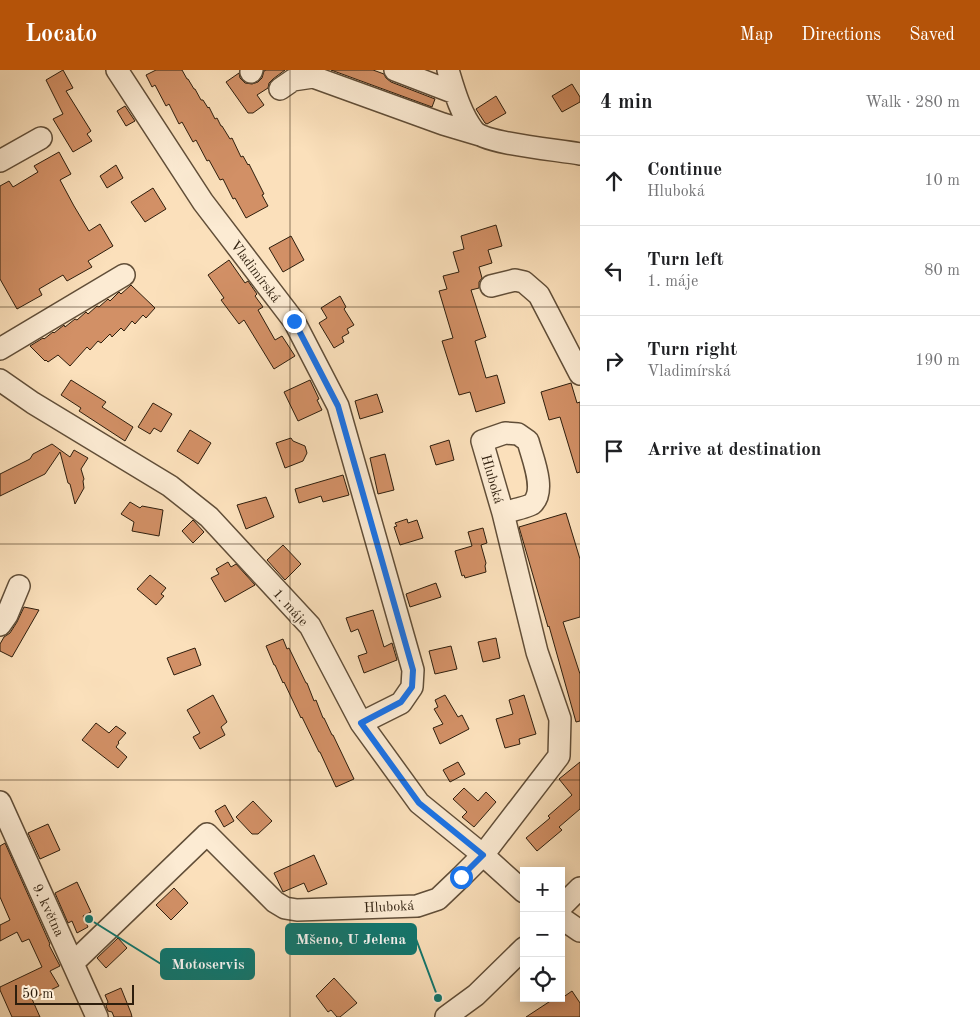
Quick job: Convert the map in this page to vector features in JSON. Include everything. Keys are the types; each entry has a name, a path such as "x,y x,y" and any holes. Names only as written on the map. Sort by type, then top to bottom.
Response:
{"street":[{"name":"Vladimírská","path":"117,70 203,202 294,321 338,406 413,670 412,687 401,702 361,723"},
{"path":"395,70 455,93"},
{"path":"448,70 455,93 466,117 480,135"},
{"path":"280,90 293,80 313,77 487,138 580,154"},
{"path":"0,161 42,138"},
{"path":"0,349 124,275"},
{"path":"491,286 515,280 524,282 539,295 580,374"},
{"name":"1. máje","path":"0,380 33,403 170,486 209,517 310,626 361,723 419,803 483,855 520,888"},
{"name":"Hluboká","path":"73,963 207,834 275,902 285,908 297,910 417,906 438,899 483,855 558,756 560,718 538,652 502,513"},
{"path":"0,625 7,615 20,586"},
{"name":"9. května","path":"0,802 97,1017"},
{"path":"565,903 580,888"},
{"path":"565,921 580,932"},
{"path":"446,1017 476,995 520,952"}],"building":[{"path":"63,70 73,88 66,91 91,131 87,134 92,141 73,152 53,119 63,114 46,80"},
{"path":"156,70 182,70 201,100 209,107 215,119 217,118 230,139 232,138 241,157 243,156 249,164 268,206 246,218 235,198 233,199 223,179 220,180 209,160 207,161 196,140 193,142 182,122 179,124 169,104 166,106 155,85 152,87 146,75"},
{"path":"266,70 285,70 269,83 268,88 257,95 264,105 253,113 248,113 226,82 239,73 240,78 245,83 252,84 262,78"},
{"path":"331,70 373,70 384,74 391,82 435,99 432,107"},
{"path":"572,84 580,97 580,102 562,112 552,96"},
{"path":"496,96 506,113 487,124 476,109"},
{"path":"125,106 135,121 126,126 117,111"},
{"path":"59,152 71,174 60,180 74,206 89,231 100,224 113,246 88,261 92,267 67,281 63,275 39,289 42,295 17,309 0,279 0,186 9,181 13,187 38,172 34,166"},
{"path":"116,165 123,178 107,188 100,176"},
{"path":"153,188 166,209 145,222 131,202"},
{"path":"496,225 502,246 488,250 492,263 479,267 482,278 479,282 479,288 471,290 486,337 475,341 486,378 497,375 505,403 476,412 470,392 459,395 442,341 453,338 439,291 447,289 443,276 459,272 453,252 464,249 461,236"},
{"path":"291,236 304,260 283,272 269,248"},
{"path":"229,260 245,283 248,281 257,294 255,296 263,307 258,310 275,340 282,336 295,356 274,369 244,320 239,324 221,300 224,298 208,275"},
{"path":"131,285 155,308 146,318 143,315 135,324 132,321 124,331 121,328 112,337 110,334 101,343 98,341 90,350 87,347 70,366 58,355 48,362 45,361 30,346 54,333 64,325 65,327 75,319 77,320 86,312 88,314 108,299 110,301 119,292 121,294"},
{"path":"340,296 346,307 344,309 354,325 347,329 349,333 342,337 344,342 334,348 319,323 327,318 321,308"},
{"path":"71,380 106,402 102,407 133,427 125,441 79,411 81,408 61,395"},
{"path":"310,380 322,410 298,421 284,392"},
{"path":"571,383 577,403 580,402 580,472 577,473 560,417 549,420 541,392"},
{"path":"377,394 383,412 360,419 355,401"},
{"path":"153,403 172,414 161,432 154,428 150,434 138,427"},
{"path":"190,430 211,443 198,464 177,451"},
{"path":"291,438 293,441 305,446 307,453 303,461 285,468 276,443"},
{"path":"449,440 454,460 436,465 430,446"},
{"path":"52,444 70,457 74,450 88,458 81,469 84,488 75,504 60,452 45,474 0,496 0,474 30,459 33,454"},
{"path":"385,454 394,490 378,494 370,458"},
{"path":"343,475 349,495 323,502 321,496 299,503 295,489"},
{"path":"266,497 274,517 246,529 237,505"},
{"path":"130,502 140,508 142,506 163,510 159,536 132,531 134,522 121,514"},
{"path":"566,513 580,559 580,617 563,622 580,674 580,721 576,722 519,527"},
{"path":"407,519 408,523 417,520 423,538 400,545 394,527 397,526 395,523"},
{"path":"193,520 204,532 193,543 182,531"},
{"path":"483,528 487,543 481,545 486,563 486,572 465,578 464,575 462,576 455,551 472,546 468,532"},
{"path":"283,545 301,564 285,580 267,560"},
{"path":"228,562 231,567 236,564 255,585 225,602 211,578 219,574 216,569"},
{"path":"150,575 166,588 161,594 164,596 156,605 137,589"},
{"path":"436,583 441,597 410,607 406,594"},
{"path":"24,607 39,610 12,657 0,651 0,644 4,637 10,633"},
{"path":"373,610 384,647 392,643 397,660 364,673 358,656 367,653 358,629 351,632 346,618"},
{"path":"496,638 500,658 483,662 478,642"},
{"path":"283,639 307,683 314,701 316,700 354,779 336,787 266,646"},
{"path":"451,646 457,669 435,674 429,651"},
{"path":"195,648 201,665 174,675 167,658"},
{"path":"213,695 227,722 221,727 225,735 200,749 193,737 200,733 187,710"},
{"path":"445,695 458,717 462,715 469,729 440,744 433,728 443,724 434,709 438,707 435,700"},
{"path":"524,695 536,734 519,739 520,744 505,748 496,719 513,714 509,700"},
{"path":"96,723 109,733 116,726 126,733 116,747 127,757 118,768 82,740"},
{"path":"458,762 465,774 450,782 443,770"},
{"path":"580,762 580,809 559,827 562,830 537,851 526,838 550,818 548,816 572,795 559,779"},
{"path":"464,788 478,801 486,792 496,802 474,827 462,817 467,812 453,799"},
{"path":"253,801 272,821 258,834 252,834 236,817"},
{"path":"225,805 234,821 224,827 215,811"},
{"path":"48,824 60,850 40,859 28,833"},
{"path":"5,843 60,966 50,971 59,986 32,999 40,1017 12,1017 0,990 0,987 42,967 29,939 22,942 17,932 0,941 0,925 10,920 0,897 0,846"},
{"path":"314,855 327,884 308,892 304,883 283,892 274,873"},
{"path":"77,882 91,912 83,916 88,927 77,933 72,921 68,923 55,893"},
{"path":"174,888 188,903 171,920 156,905"},
{"path":"118,938 127,948 106,968 97,958"},
{"path":"334,978 357,1003 340,1017 337,1017 331,1010 328,1012 316,996"},
{"path":"121,988 132,1017 114,1017 106,1006 108,1002 105,995"},
{"path":"572,991 580,1003 580,1017 526,1017 549,1002 565,1002 565,996"}],"place":[{"name":"Motoservis","path":"89,919"},
{"name":"Mšeno, U Jelena","path":"438,998"}],"route":[{"path":"294,321 338,406 413,670 412,687 401,702 361,723 419,803 483,855 461,877"}]}
